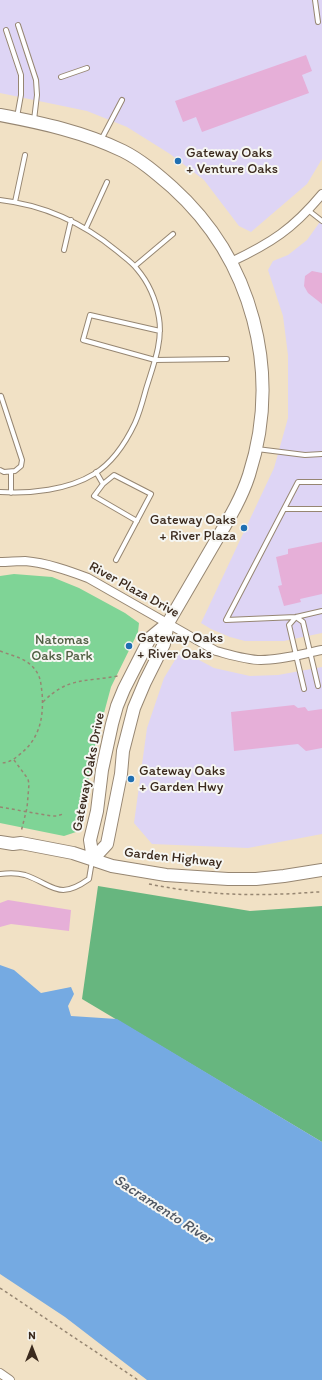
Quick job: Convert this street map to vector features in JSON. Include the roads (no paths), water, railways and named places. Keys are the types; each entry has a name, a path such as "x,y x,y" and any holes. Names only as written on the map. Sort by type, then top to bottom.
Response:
{"street":[{"name":"Gateway Oaks Drive","path":"0,115 80,133 124,152 161,177 195,209 231,262 242,286 251,312 260,348 263,403 256,449 248,476 234,510 168,623 164,644 134,708 123,751 121,774 107,844 93,859"},
{"path":"231,262 261,248 278,237 294,225 322,194"},
{"name":"River Plaza Drive","path":"0,562 24,561 47,565 88,578 216,651 260,660 275,660 322,650"},
{"name":"Gateway Oaks Drive","path":"93,859 90,840 98,803 102,770 117,706 150,638 168,623"},
{"name":"Garden Highway","path":"0,842 13,844 21,843 73,853 112,866 166,875 228,879 256,879 322,870"},
{"path":"0,1373 10,1380"}],"lane":[{"path":"316,0 318,22"},
{"path":"18,25 36,80 37,95 34,122"},
{"path":"6,30 21,75 21,95 17,118"},
{"path":"62,77 87,68"},
{"path":"100,141 122,100"},
{"path":"15,202 26,155"},
{"path":"86,228 107,182"},
{"path":"0,200 15,202 54,213 71,220 86,228 111,246 135,266 148,285 155,302 160,331 155,360 135,422 119,450 96,472 79,481 49,490 0,492"},
{"path":"308,210 322,221"},
{"path":"64,250 71,220"},
{"path":"135,266 173,234"},
{"path":"160,331 90,314 83,340 155,360 228,359"},
{"path":"0,397 1,396 22,460 21,466 18,469 11,472 0,470"},
{"path":"256,449 305,455 322,454"},
{"path":"11,472 11,492"},
{"path":"96,472 103,484"},
{"path":"116,560 137,521 151,494 114,475 103,484 94,496 137,521"},
{"path":"322,482 298,482 226,620 296,617 322,611"},
{"path":"284,509 322,509"},
{"path":"296,617 303,622 318,686"},
{"path":"296,617 290,625 304,689"},
{"path":"0,874 24,875 58,891 67,890 77,887 89,879 93,859"}],"water":[{"name":"Sacramento River","path":"0,965 14,970 41,993 71,987 74,994 68,1006 71,1016 117,1019 322,1142 322,1380 147,1380 65,1317 0,1274"}],"place":[{"name":"Gateway Oaks + Venture Oaks","path":"178,161"},
{"name":"Gateway Oaks + River Plaza","path":"244,528"},
{"name":"Gateway Oaks + River Oaks","path":"129,646"},
{"name":"Gateway Oaks + Garden Hwy","path":"131,779"}],"park label":[{"name":"Natomas Oaks Park","path":"62,648"}]}
